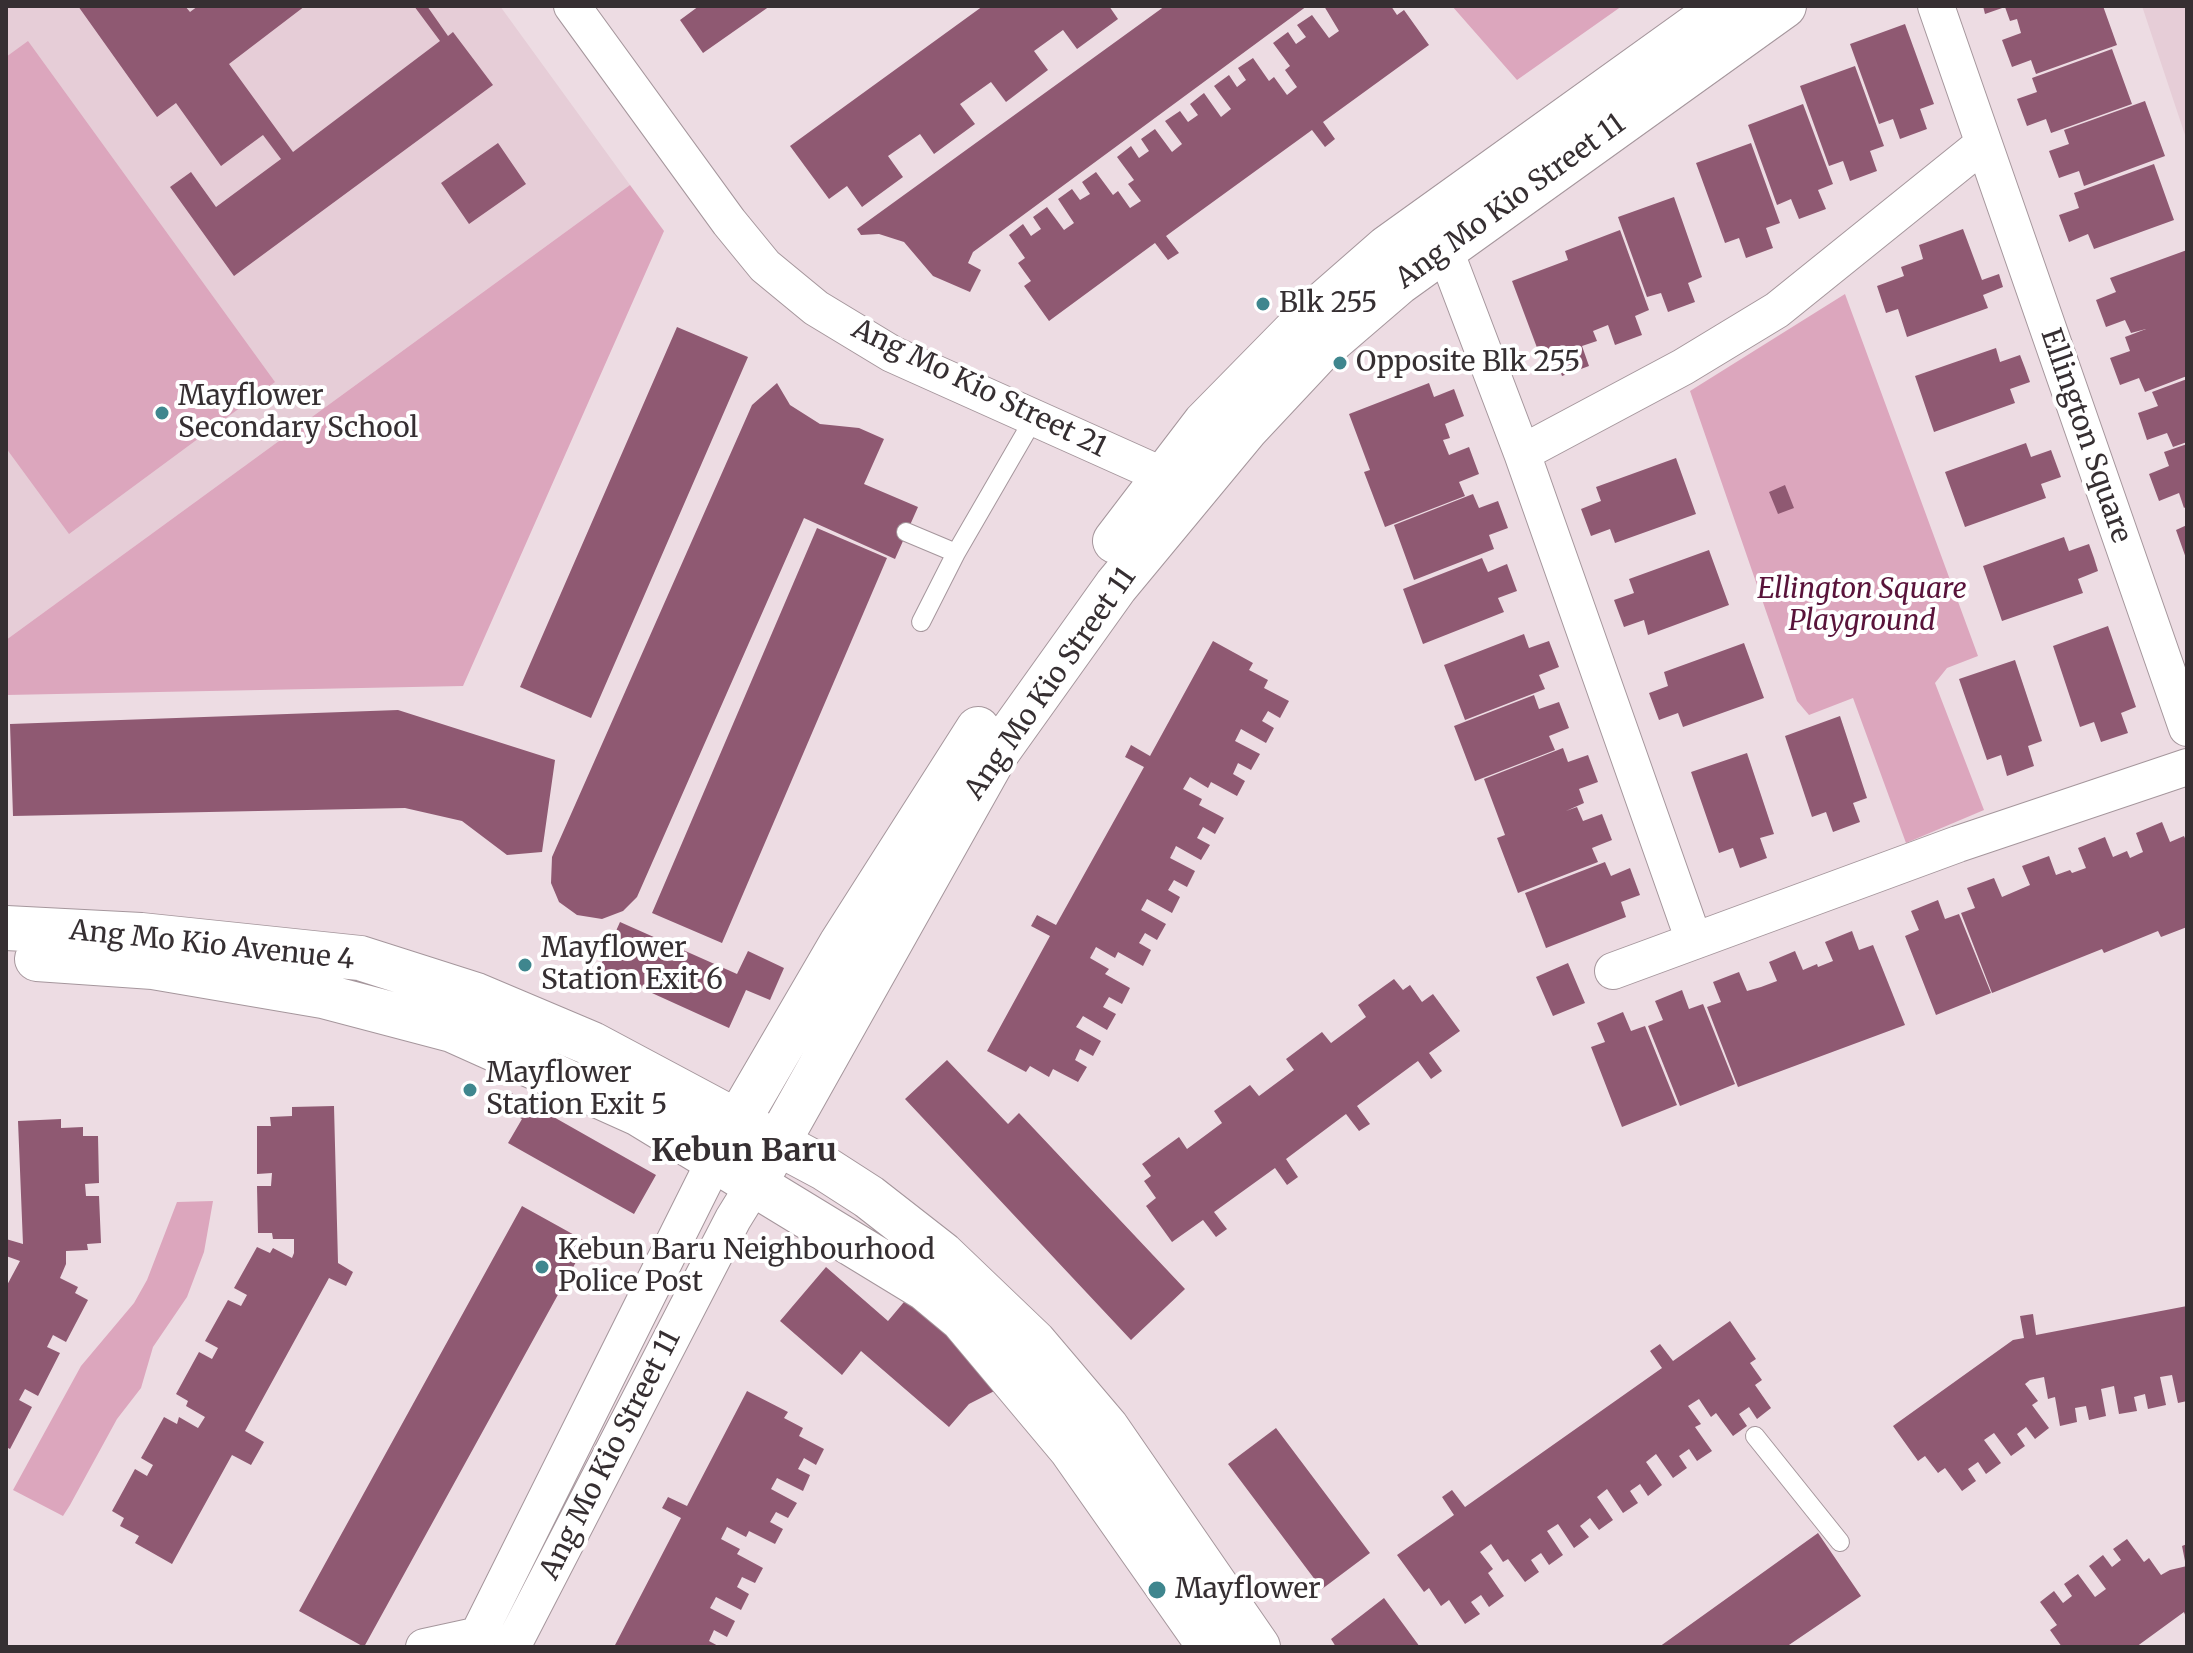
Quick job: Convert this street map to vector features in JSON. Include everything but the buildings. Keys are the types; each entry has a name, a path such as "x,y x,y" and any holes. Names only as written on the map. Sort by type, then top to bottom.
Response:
{"main road":[{"name":"Ang Mo Kio Street 11","path":"715,1160 841,944 980,726 1178,485 1320,350 1398,283 1439,233 1724,6"},
{"name":"Ang Mo Kio Street 11","path":"1439,233 1542,177 1784,6"},
{"name":"Ang Mo Kio Street 11","path":"754,1185 996,754 1116,586 1178,485"},
{"name":"Ang Mo Kio Avenue 4","path":"6,928 141,935 360,958 476,995 592,1044 869,1197 942,1254 1034,1342 1107,1428 1258,1647"},
{"name":"Ang Mo Kio Avenue 4","path":"6,957 153,967 323,996 452,1030 596,1092 715,1160 926,1289 962,1319 1071,1449 1210,1647"}],"street":[{"name":"Ang Mo Kio Street 21","path":"572,6 765,266 816,308 892,354 1178,485"},
{"name":"Ellington Square","path":"1936,6 2187,728"},
{"path":"1522,453 1683,367 1777,310 1983,144"},
{"path":"1439,233 1522,453 1694,941"},
{"path":"1613,971 1958,844 2187,767"},
{"name":"Ang Mo Kio Street 11","path":"476,1641 715,1160"},
{"name":"Ang Mo Kio Street 11","path":"512,1647 733,1219 754,1185"},
{"path":"424,1647 476,1641"}],"lane":[{"path":"921,622 956,553 1033,420"},
{"path":"906,532 956,553"},
{"path":"1755,1436 1840,1542"}],"shaded area":[{"name":"Mayflower Secondary School","path":"6,6 500,6 630,185 6,640"},
{"path":"2142,6 2187,6 2187,141"}],"green space":[{"path":"1452,6 1622,6 1517,80"},
{"path":"28,41 275,382 69,534 6,448 6,57"},
{"path":"630,185 664,231 463,686 6,695 6,640"},
{"name":"Ellington Square Playground","path":"1845,294 1978,656 1947,668 1935,683 1984,810 1906,843 1853,698 1809,715 1797,701 1690,391"},
{"path":"213,1201 204,1252 187,1297 153,1347 141,1388 117,1419 63,1516 13,1490 81,1366 134,1303 147,1280 177,1202"}],"place":[{"name":"Blk 255","path":"1263,304"},
{"name":"Opposite Blk 255","path":"1340,363"},
{"name":"Mayflower Secondary School","path":"162,413"},
{"name":"Mayflower Station Exit 6","path":"525,965"},
{"name":"Mayflower Station Exit 5","path":"470,1090"},
{"name":"Kebun Baru Neighbourhood Police Post","path":"542,1267"},
{"name":"Mayflower","path":"1157,1590"}],"district":[{"name":"Kebun Baru","path":"744,1152"}]}
